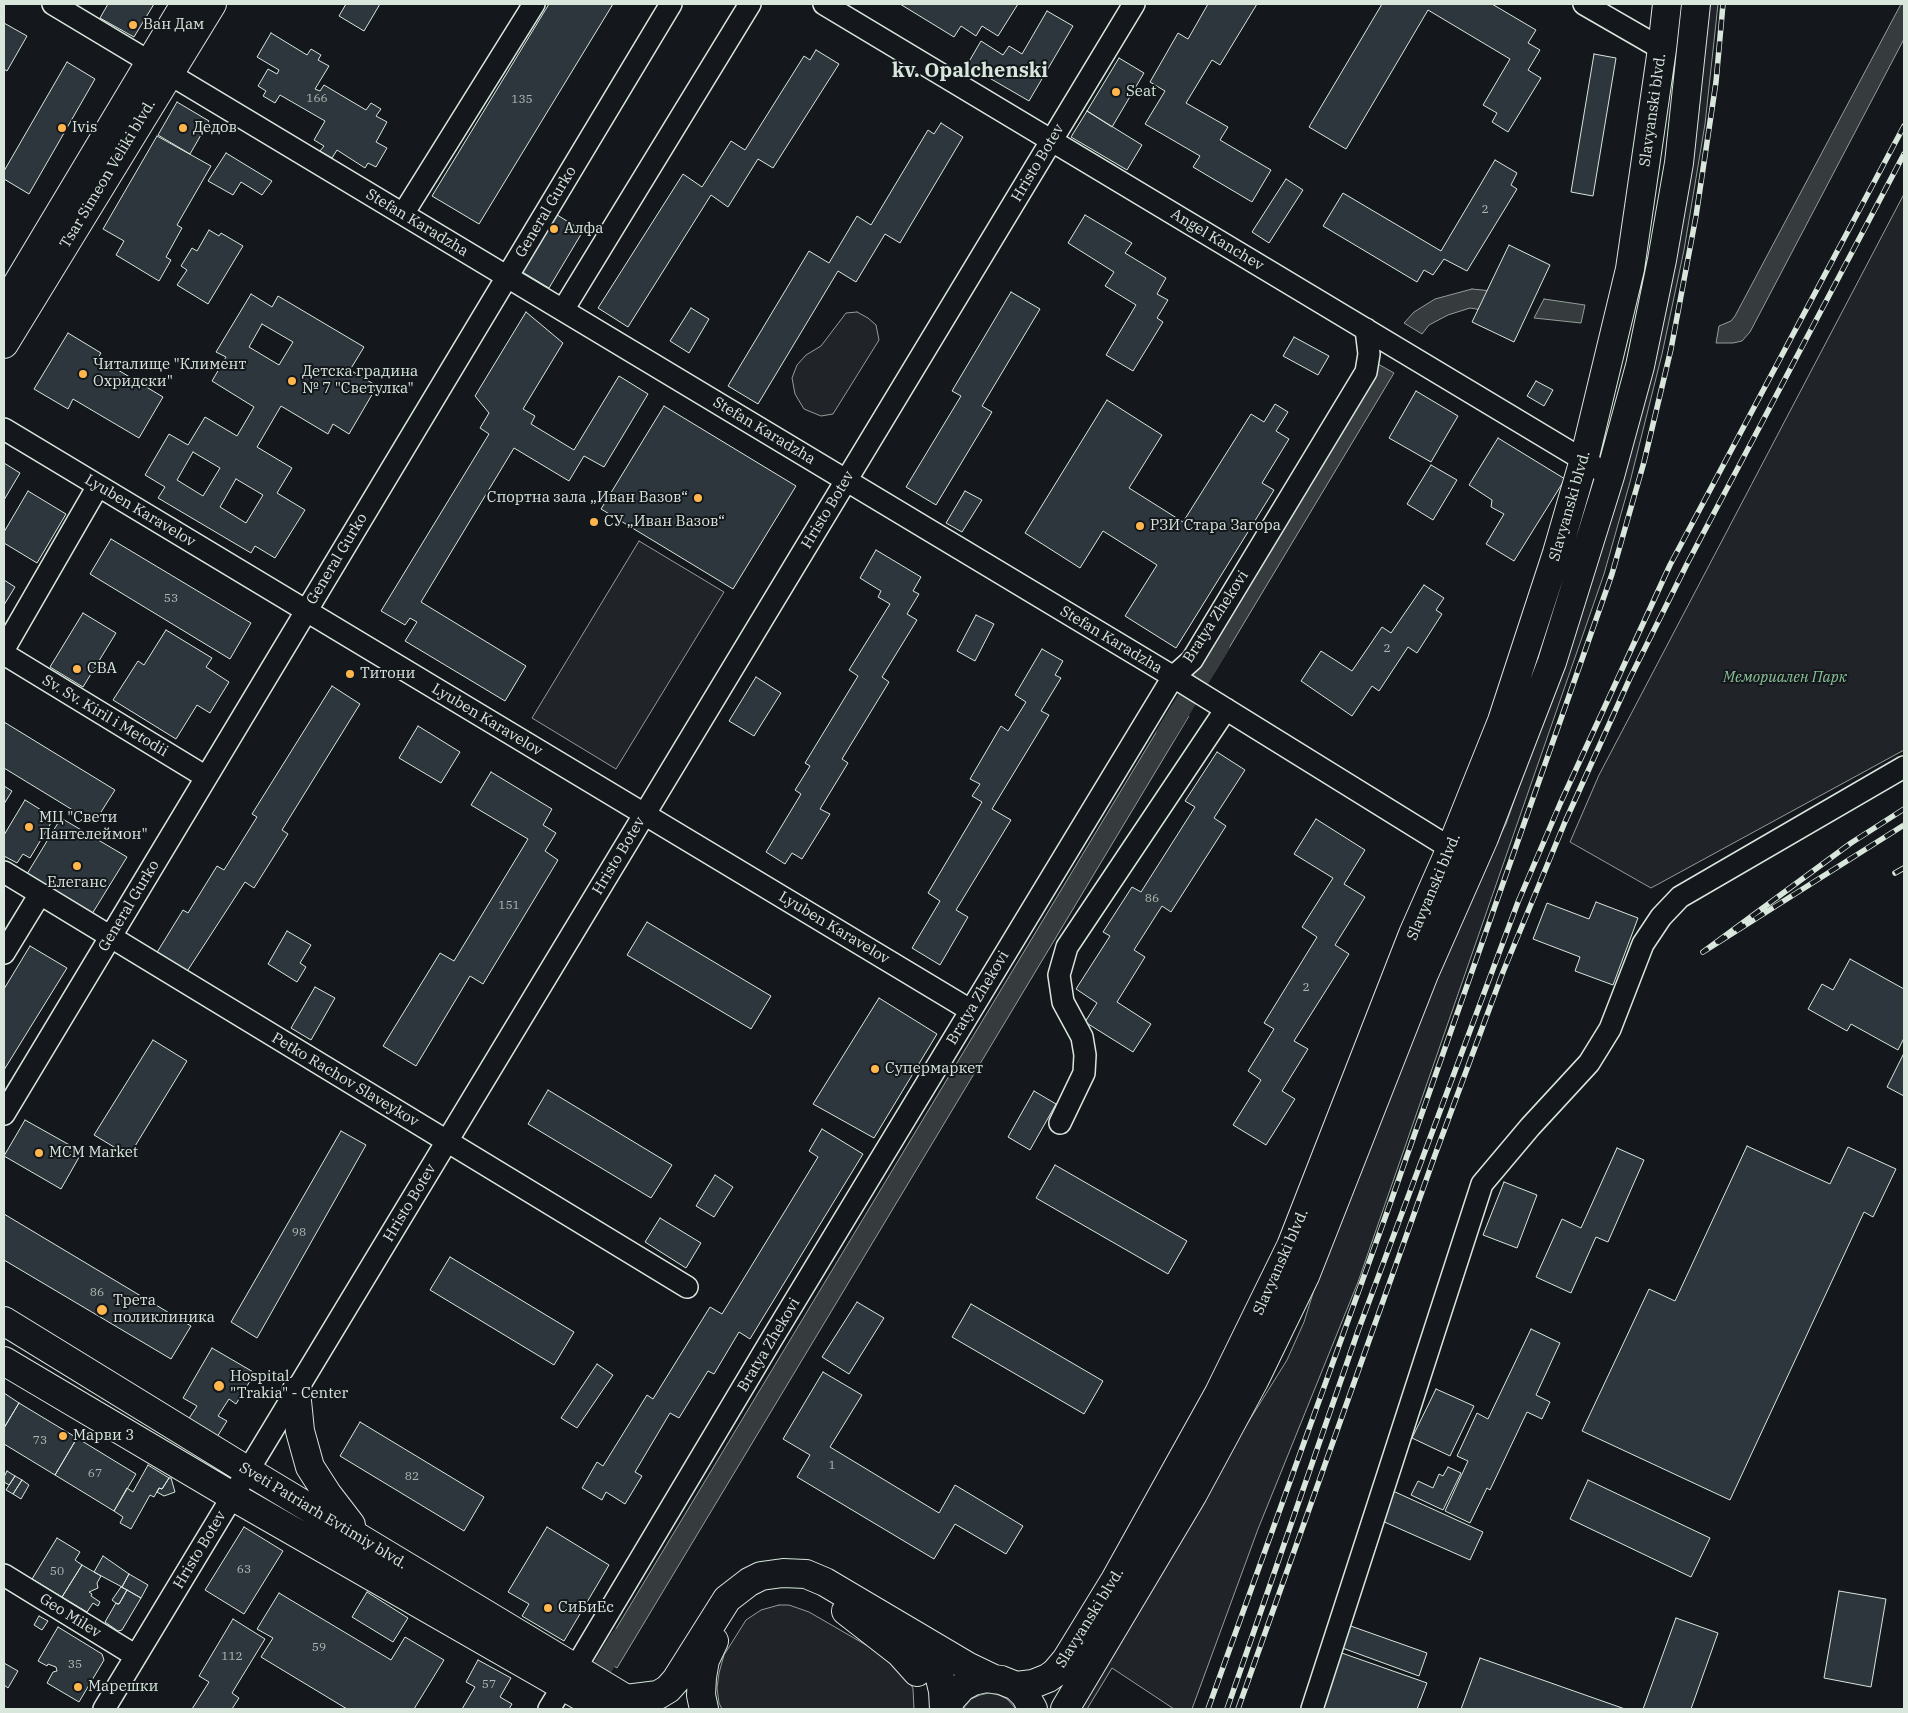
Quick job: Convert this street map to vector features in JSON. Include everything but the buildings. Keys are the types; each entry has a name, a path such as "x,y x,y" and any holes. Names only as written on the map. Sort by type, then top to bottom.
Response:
{"main road":[{"name":"Tsar Simeon Veliki blvd.","path":"4,344 160,68 186,4"},
{"name":"Tsar Simeon Veliki blvd.","path":"4,306 160,68 212,4"},
{"name":"Slavyanski blvd.","path":"1065,1709 1193,1494 1284,1321 1323,1232 1424,974 1502,721 1557,553 1584,460 1630,269 1662,49 1666,4"},
{"name":"Slavyanski blvd.","path":"945,1709 962,1687 979,1679 1033,1684 1055,1673 1066,1660 1114,1580 1219,1392 1291,1246 1409,943 1462,855 1552,662 1610,476 1640,366 1662,260 1678,163 1696,4"},
{"name":"Sveti Patriarh Evtimiy blvd.","path":"4,1320 248,1471 361,1538 578,1681"},
{"name":"Sveti Patriarh Evtimiy blvd.","path":"4,1361 232,1496 578,1681 622,1702"},
{"path":"296,1391 300,1431 310,1467 328,1495 361,1538"},
{"path":"622,1702 658,1694 668,1689 676,1680 727,1599 749,1582 761,1576 783,1573 806,1574 825,1582 967,1666 1004,1682 1025,1695 1033,1709"},
{"path":"704,1709 701,1687 705,1660 731,1615 741,1605 767,1591 790,1588 812,1590 911,1645 925,1656 936,1669 942,1682 945,1709"},
{"path":"833,1601 912,1664 924,1686 926,1709"}],"street":[{"name":"Stefan Karadzha","path":"53,4 1204,696 1462,855"},
{"path":"403,214 534,4"},
{"name":"General Gurko","path":"4,1114 671,4"},
{"path":"563,310 750,4"},
{"name":"Angel Kanchev","path":"824,4 1610,476"},
{"name":"Hristo Botev","path":"104,1709 1134,4"},
{"path":"1584,4 1662,49"},
{"name":"Bratya Zhekovi","path":"549,1709 578,1681 970,1010 1177,680 1192,660 1366,372 1369,354 1366,329"},
{"name":"Lyuben Karavelov","path":"4,429 970,1010"},
{"path":"4,649 98,486"},
{"name":"Sv. Sv. Kiril i Metodii","path":"4,654 206,777"},
{"path":"1060,1123 1084,1073 1085,1064 1082,1037 1063,1002 1060,984 1059,975 1067,947 1226,710"},
{"path":"1312,1709 1482,1184 1530,1127 1589,1063 1610,1029 1643,944 1661,918 1680,897 1904,767"},
{"name":"Petko Rachov Slaveykov","path":"4,872 687,1287"},
{"path":"4,953 40,894"},
{"name":"Geo Milev","path":"4,1575 136,1656"}],"green space":[{"path":"1708,4 1718,4 1705,124 1684,250 1662,354 1630,482 1604,574 1358,1282 1258,1529 1192,1709 1174,1709 1112,1668 1087,1709 1077,1709 1229,1453 1287,1360 1304,1322 1314,1290 1408,1041 1481,872 1506,824 1594,573"},
{"name":"Мемориален Парк","path":"1904,194 1904,750 1651,888 1570,842 1599,775"},
{"path":"857,312 876,325 879,340 833,414 821,416 804,409 795,394 792,378 797,365 806,355 821,346 846,313"},
{"path":"639,541 724,592 616,769 532,718"},
{"path":"779,1605 789,1605 809,1612 892,1660 908,1677 913,1689 914,1709 722,1709 719,1703 717,1688 724,1655 746,1620 761,1610"},
{"path":"989,1693 1007,1699 1016,1709 963,1709 971,1699"}],"shaded area":[{"path":"1901,4 1904,4 1904,39 1750,332 1742,341 1716,343 1719,326 1731,321 1735,316"},
{"path":"1472,289 1492,291 1482,310 1470,308 1448,315 1429,325 1422,334 1404,323 1414,312 1435,299"},
{"path":"1544,299 1585,305 1581,323 1534,318"},
{"path":"1378,364 1394,373 1214,673 1199,664"},
{"path":"1172,706 1189,716 617,1668 599,1657"}],"waterway":[{"path":"1166,734 1220,645"},
{"path":"589,1690 620,1638"}],"railway":[{"path":"1208,1709 1390,1204 1612,574 1644,462 1671,349 1696,216 1716,82 1723,4"},
{"path":"1227,1709 1358,1331 1518,902 1560,804 1670,565 1904,126"},
{"path":"1238,1709 1435,1155 1503,972 1565,822 1630,678 1687,564 1904,154"},
{"path":"1904,809 1851,843 1703,952 1904,825"},
{"path":"1895,873 1904,868"}],"place":[{"name":"Ван Дам","path":"133,25"},
{"name":"Seat","path":"1116,92"},
{"name":"Ivis","path":"62,128"},
{"name":"Дедов","path":"183,128"},
{"name":"Алфа","path":"554,229"},
{"name":"Читалище \"Климент Охридски\"","path":"83,374"},
{"name":"Детска градина № 7 \"Светулка\"","path":"292,381"},
{"name":"Спортна зала „Иван Вазов“","path":"698,498"},
{"name":"СУ „Иван Вазов“","path":"594,522"},
{"name":"РЗИ Стара Загора","path":"1140,526"},
{"name":"CBA","path":"77,669"},
{"name":"Титони","path":"350,674"},
{"name":"МЦ \"Свети Пантелеймон\"","path":"29,827"},
{"name":"Елеганс","path":"77,866"},
{"name":"Супермаркет","path":"875,1069"},
{"name":"MCM Market","path":"39,1153"},
{"name":"Трета поликлиника","path":"102,1310"},
{"name":"Hospital \"Trakia\" - Center","path":"219,1386"},
{"name":"Марви 3","path":"63,1436"},
{"name":"СиБиЕс","path":"548,1608"},
{"name":"Марешки","path":"78,1687"}],"district":[{"name":"kv. Opalchenski","path":"970,71"}]}
